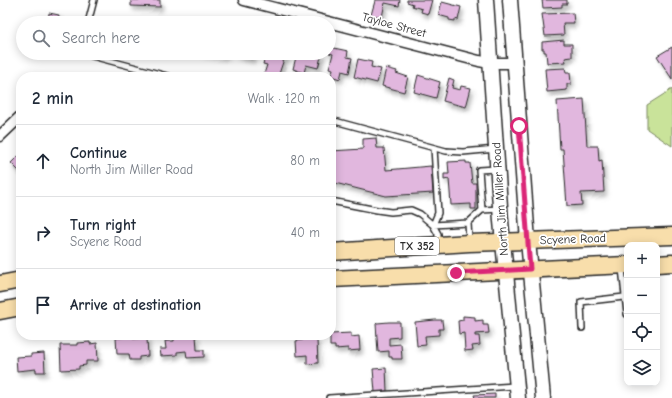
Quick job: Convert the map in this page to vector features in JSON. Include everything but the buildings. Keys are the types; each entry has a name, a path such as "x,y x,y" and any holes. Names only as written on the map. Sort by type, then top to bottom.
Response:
{"main road":[{"name":"North Jim Miller Road","path":"486,0 500,209 517,392"},
{"name":"North Jim Miller Road","path":"510,0 530,269 543,398"},
{"name":"Scyene Road","path":"336,252 470,243 672,236"},
{"path":"660,264 672,263"},
{"path":"336,279 624,265"},
{"path":"0,284 16,281"},
{"path":"0,312 16,308"}],"street":[{"name":"Tayloe Street","path":"244,0 306,16"},
{"name":"Tayloe Street","path":"336,24 490,63 515,63"},
{"path":"0,136 16,121"}],"lane":[{"path":"90,16 94,0"},
{"path":"107,60 151,72"},
{"path":"336,121 434,148 463,152 496,149"},
{"path":"433,225 438,213 434,148"},
{"path":"482,210 480,170 497,169"},
{"path":"336,202 391,212 411,210 420,214 433,225 438,234 438,245"},
{"path":"433,225 468,223 482,210 500,209"},
{"path":"468,223 470,243"},
{"path":"582,328 581,302 624,298 622,276 624,265"},
{"path":"329,398 517,392"}],"green space":[{"path":"672,89 672,146 647,129 647,105"}],"route":[{"path":"456,273 530,269 519,126"}]}
